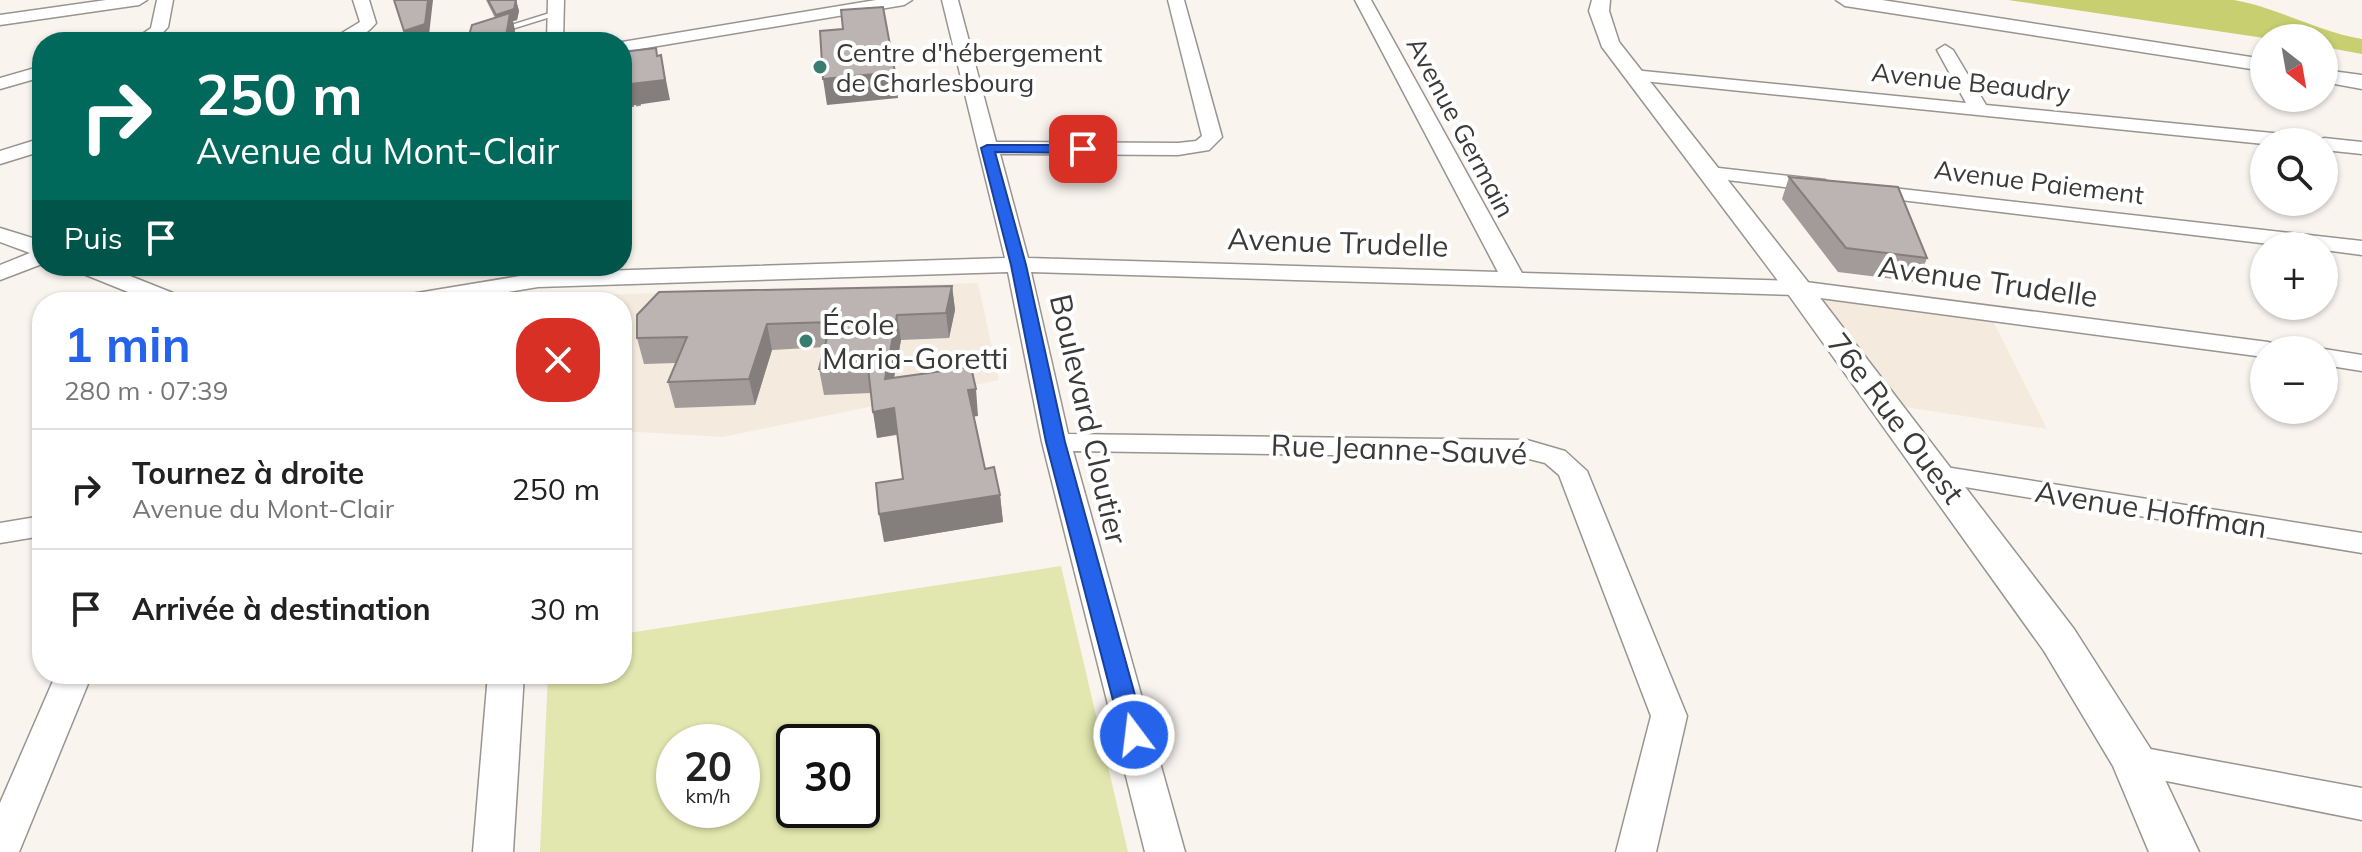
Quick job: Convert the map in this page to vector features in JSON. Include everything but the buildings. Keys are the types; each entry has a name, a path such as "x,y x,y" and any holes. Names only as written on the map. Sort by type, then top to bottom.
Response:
{"street":[{"path":"0,20 139,0"},
{"path":"160,32 165,0"},
{"path":"356,32 368,23 361,0"},
{"path":"632,45 904,0"},
{"name":"Boulevard Cloutier","path":"950,0 1018,265 1056,442 1165,852"},
{"path":"987,148 1178,149 1202,146 1212,137 1176,0"},
{"name":"Avenue Germain","path":"1363,0 1514,279"},
{"name":"76e Rue Ouest","path":"1601,0 1599,11 1609,43 1939,475 2059,640 2134,761 2174,852"},
{"path":"1845,0 2250,63"},
{"path":"555,32 556,7"},
{"path":"1945,50 1979,109"},
{"path":"0,84 32,74"},
{"name":"Avenue Beaudry","path":"1633,75 2250,137"},
{"path":"2338,76 2362,79"},
{"path":"2338,145 2362,148"},
{"path":"0,158 32,147"},
{"name":"Avenue Paiement","path":"1710,173 2362,248"},
{"path":"0,235 32,246"},
{"path":"0,273 32,260"},
{"name":"Avenue Trudelle","path":"475,292 538,283 1018,265 1514,279 1798,288 2250,348"},
{"path":"109,276 149,292"},
{"path":"2338,359 2362,363"},
{"name":"Rue Jeanne-Sauvé","path":"1056,442 1527,449 1555,457 1572,471 1669,716 1636,852"},
{"name":"Avenue Hoffman","path":"1939,475 2362,543"},
{"path":"0,533 32,528"},
{"path":"0,849 14,787 69,684"},
{"path":"493,852 505,684"},
{"path":"2134,761 2362,804"}],"lane":[{"path":"488,32 556,7"}],"path":[{"path":"632,106 643,104"}],"shaded area":[{"name":"École Maria-Goretti","path":"978,283 999,380 723,437 632,432 632,294"},
{"path":"1798,288 1989,313 2047,429 1886,404"}],"green space":[{"path":"2008,0 2234,0 2310,24 2250,24 2250,36"},
{"path":"2338,33 2362,39 2362,54 2338,50"},
{"path":"1061,566 1128,852 540,852 548,684 632,684 632,632"}],"place":[{"name":"Centre d'hébergement de Charlesbourg","path":"820,67"},
{"name":"École Maria-Goretti","path":"806,341"}],"route":[{"path":"1083,149 987,148 1018,265 1056,442 1134,735"}]}
